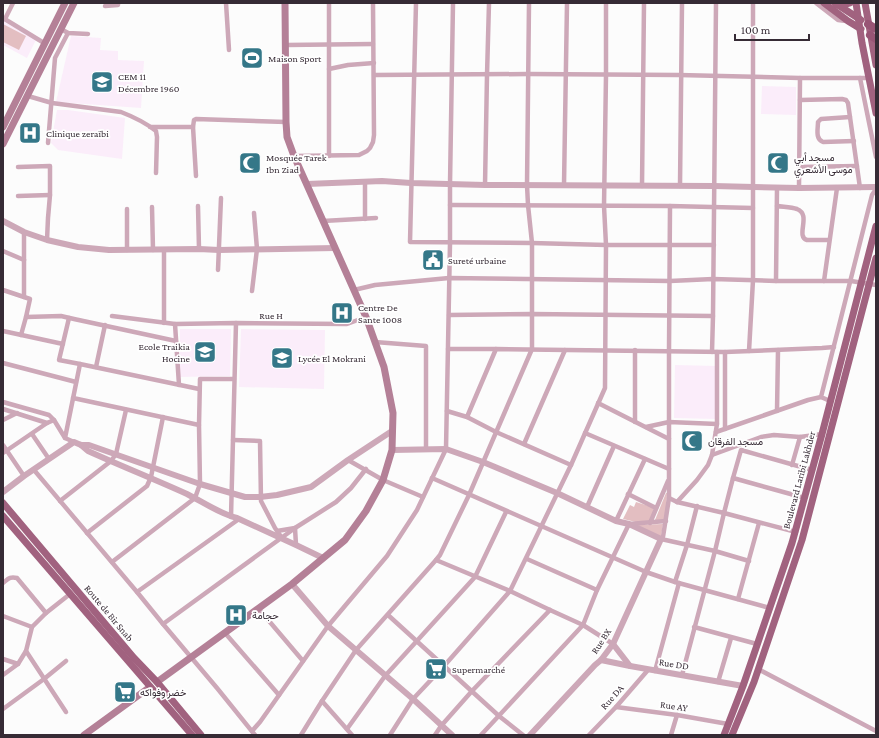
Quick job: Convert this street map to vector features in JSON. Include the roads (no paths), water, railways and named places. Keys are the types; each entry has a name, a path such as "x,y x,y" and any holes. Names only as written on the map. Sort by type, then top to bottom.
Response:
{"highway":[{"path":"868,24 874,34"}],"main road":[{"path":"4,122 65,3"},
{"path":"3,144 28,96 52,56 61,29 74,3"},
{"path":"156,681 292,584 345,540 366,511 382,480 392,450 393,413 384,367 366,317 294,156 287,137 285,3"},
{"path":"824,3 848,21 874,34 876,60"},
{"path":"836,4 843,5 850,3"},
{"path":"856,3 876,114"},
{"path":"865,3 868,24"},
{"path":"836,4 868,24"},
{"name":"Boulevard Laribi Lakhder","path":"724,735 743,686 796,532 876,226"},
{"name":"Boulevard Laribi Lakhder","path":"732,735 751,689 808,522 872,284 876,258"},
{"name":"Route de Bir Snab","path":"3,503 201,735"},
{"name":"Route de Bir Snab","path":"3,516 192,735"},
{"path":"150,686 150,678 156,681"},
{"path":"150,686 156,688 156,681"},
{"path":"84,735 150,686"},
{"path":"743,686 751,689"}],"street":[{"path":"13,3 4,19 44,43"},
{"path":"104,6 118,5 118,3"},
{"path":"226,3 229,50"},
{"path":"329,3 329,156"},
{"path":"294,156 359,155 367,151 372,145 374,135 373,3"},
{"path":"416,3 410,242 670,246 714,245"},
{"path":"34,470 138,592 254,733 260,722 328,626 387,556 417,510 446,449 450,278 453,3"},
{"path":"485,185 489,3"},
{"path":"303,734 322,701 356,650 440,555 469,495 532,350 532,243 526,185 529,3"},
{"path":"564,185 567,3"},
{"path":"390,735 413,699 510,591 527,559 541,526 571,465 605,388 606,245 604,186 606,3"},
{"path":"642,186 644,3"},
{"path":"680,186 682,3"},
{"path":"677,502 708,466 712,455 717,424 713,316 716,3"},
{"path":"749,350 753,280 754,3"},
{"path":"816,3 838,20 848,21"},
{"path":"61,29 68,33 88,34"},
{"path":"48,142 52,103 52,56 68,33"},
{"path":"286,45 373,44"},
{"path":"329,69 348,65 374,64"},
{"path":"374,75 566,74 869,78"},
{"path":"799,188 800,78"},
{"path":"860,78 876,157"},
{"path":"28,96 52,103 121,112 130,115 150,127 156,132 157,137 156,173"},
{"path":"800,100 846,100 848,103 860,188"},
{"path":"850,117 819,120 818,138 820,141 824,142 854,141"},
{"path":"196,176 193,127 194,120 286,122"},
{"path":"150,127 193,127"},
{"path":"18,167 50,166 47,240"},
{"path":"799,167 857,166"},
{"path":"307,184 382,181 485,185 876,188 872,195 821,397"},
{"path":"365,182 365,219"},
{"path":"776,281 777,188"},
{"path":"824,282 837,188"},
{"path":"18,196 50,195"},
{"path":"218,270 220,198"},
{"path":"450,205 753,208"},
{"path":"198,206 199,249"},
{"path":"661,539 663,537 666,522 669,498 670,206"},
{"path":"777,206 797,209 802,213 804,218 802,236 804,239 830,240"},
{"path":"152,207 153,250"},
{"path":"127,209 127,250"},
{"path":"252,291 257,249 254,213"},
{"path":"323,221 376,218"},
{"path":"3,222 24,232 47,240 78,248 108,250 219,250 335,248"},
{"path":"24,232 24,296"},
{"path":"164,250 164,323"},
{"path":"3,251 24,260"},
{"path":"354,290 375,285 450,278 670,281 713,279 824,282 851,281 872,284"},
{"path":"3,290 30,299 21,335"},
{"path":"449,315 532,314 713,316"},
{"path":"26,317 61,316 176,341"},
{"name":"Rue H","path":"112,316 175,324 347,324 366,317"},
{"path":"69,318 59,360 199,389"},
{"path":"175,324 179,385"},
{"path":"231,517 236,324"},
{"path":"96,367 105,325"},
{"path":"3,331 63,344"},
{"path":"375,342 426,346 426,449"},
{"path":"448,349 725,352 834,347"},
{"path":"467,417 496,349"},
{"path":"524,444 565,350"},
{"path":"635,350 635,422"},
{"path":"777,411 778,350"},
{"path":"725,352 725,429"},
{"path":"3,363 76,382"},
{"path":"65,438 80,364"},
{"path":"112,562 195,498 200,484 198,425 200,379 234,379"},
{"path":"716,432 808,400 821,397 830,401"},
{"path":"73,398 198,425"},
{"path":"3,402 49,414 65,438 81,445 88,451 195,498 231,517 282,538 323,558"},
{"path":"598,403 669,439"},
{"path":"3,409 47,423"},
{"path":"60,501 111,461 116,454 126,410"},
{"path":"447,411 467,417 496,432 571,465"},
{"path":"3,420 17,413"},
{"path":"87,533 147,486 151,478 163,418"},
{"path":"5,452 47,423 54,420"},
{"path":"646,427 669,422 717,424"},
{"path":"81,445 89,445 200,484 245,497 277,495 311,488 348,460 392,431"},
{"path":"585,433 669,469"},
{"path":"32,434 49,459"},
{"path":"712,455 761,437 774,435 800,437 822,434"},
{"path":"792,465 800,437"},
{"path":"233,440 260,441 261,501 282,538"},
{"path":"3,492 74,442"},
{"path":"3,445 5,452 24,476"},
{"path":"587,507 614,446"},
{"path":"392,450 446,449 483,462 557,493 616,521 629,524 661,539 714,551 749,561"},
{"path":"682,676 741,450 812,470"},
{"path":"616,521 645,459"},
{"path":"348,460 382,480 423,497"},
{"path":"163,624 312,516 336,502 351,488 366,470"},
{"path":"432,478 506,512 646,572 770,608"},
{"path":"733,478 805,498"},
{"path":"650,522 669,480"},
{"path":"628,494 656,508"},
{"path":"669,498 677,502 796,532"},
{"path":"655,671 697,506"},
{"path":"347,729 385,676 475,577 506,512"},
{"path":"138,592 239,519"},
{"path":"629,524 666,522"},
{"path":"738,599 759,523"},
{"path":"481,735 583,626 597,590 629,524"},
{"path":"277,531 295,528"},
{"path":"295,528 296,545"},
{"name":"Rue BX","path":"530,735 601,660 613,644 661,539"},
{"path":"527,559 597,590"},
{"path":"436,560 510,591 583,626 613,644 630,666"},
{"path":"3,583 9,578 17,578 46,614"},
{"path":"292,584 328,626 413,699 452,735"},
{"path":"3,675 18,664 26,651 32,627 70,594"},
{"path":"258,608 303,661"},
{"path":"435,735 441,726 472,691 550,610"},
{"path":"388,615 499,716 524,735"},
{"path":"3,616 32,627"},
{"path":"694,627 730,638 757,644"},
{"path":"225,633 279,696"},
{"path":"718,682 730,638"},
{"path":"26,651 66,712"},
{"path":"3,659 18,664"},
{"name":"Rue DD","path":"601,660 648,670 743,686"},
{"path":"3,709 66,661"},
{"path":"758,669 876,731"},
{"name":"Rue DA","path":"589,735 648,670"},
{"path":"322,701 352,735"},
{"name":"Rue AY","path":"616,707 677,715 728,724"},
{"path":"671,735 677,715"}],"place":[{"name":"Maison Sport","path":"252,58"},
{"name":"CEM 11 Décembre 1960","path":"102,82"},
{"name":"Clinique zeraïbi","path":"30,133"},
{"name":"Mosquée Tarek Ibn Ziad","path":"250,163"},
{"name":"مسجد أبي موسى الأشعري","path":"778,163"},
{"name":"Sureté urbaine","path":"433,260"},
{"name":"Centre De Sante 1008","path":"342,313"},
{"name":"Ecole Traikia Hocine","path":"205,352"},
{"name":"Lycée El Mokrani","path":"282,358"},
{"name":"مسجد الفرقان","path":"692,441"},
{"name":"حجامة","path":"236,615"},
{"name":"Supermarché","path":"436,669"},
{"name":"خضر وفواكه","path":"125,692"}]}
